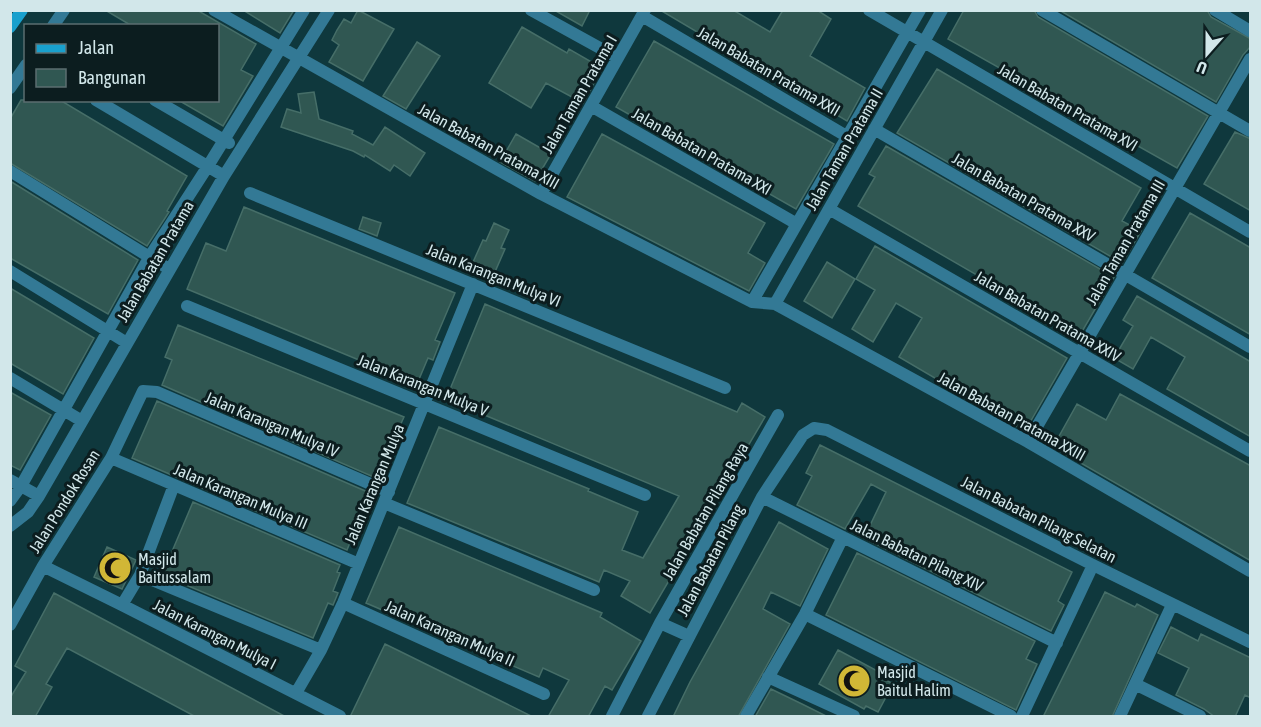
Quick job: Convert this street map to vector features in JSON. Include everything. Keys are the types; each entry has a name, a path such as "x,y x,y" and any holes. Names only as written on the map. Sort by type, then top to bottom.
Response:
{"street":[{"path":"10,27 22,10"},
{"path":"54,24 64,10"},
{"name":"Jalan Babatan Pratama XIII","path":"214,10 541,194 752,302"},
{"name":"Jalan Babatan Pratama","path":"10,501 16,483 64,409 150,256 225,140 303,10"},
{"name":"Jalan Babatan Pratama","path":"10,526 28,512 39,496 224,176 329,10"},
{"path":"531,10 618,58"},
{"name":"Jalan Babatan Pratama XVI","path":"869,10 1251,231"},
{"name":"Jalan Taman Pratama II","path":"752,302 920,10"},
{"name":"Jalan Taman Pratama II","path":"775,304 942,10"},
{"path":"1042,10 1251,131"},
{"path":"1215,10 1251,31"},
{"name":"Jalan Taman Pratama I","path":"541,194 644,13"},
{"name":"Jalan Babatan Pratama XXII","path":"644,13 848,137"},
{"name":"Jalan Taman Pratama III","path":"1028,442 1251,59"},
{"path":"10,88 24,68"},
{"path":"99,102 224,176"},
{"path":"158,102 240,150"},
{"name":"Jalan Babatan Pratama XXI","path":"591,106 797,224"},
{"name":"Jalan Babatan Pratama XXV","path":"874,129 1251,347"},
{"path":"10,171 169,269"},
{"name":"Jalan Karangan Mulya VI","path":"250,193 725,388"},
{"name":"Jalan Babatan Pratama XXIV","path":"829,209 1251,451"},
{"path":"10,271 127,343"},
{"name":"Jalan Karangan Mulya","path":"296,693 321,650 343,603 473,284"},
{"name":"Jalan Babatan Pratama XXIII","path":"752,302 775,304 1028,442 1251,572"},
{"name":"Jalan Karangan Mulya V","path":"187,306 645,495"},
{"path":"10,378 82,421"},
{"name":"Jalan Karangan Mulya IV","path":"142,392 152,391 594,590"},
{"name":"Jalan Pondok Rosan","path":"10,624 43,566 111,458 142,392"},
{"name":"Jalan Babatan Pilang Raya","path":"612,717 778,415"},
{"name":"Jalan Babatan Pilang","path":"652,715 684,634 762,497 803,435 814,428"},
{"name":"Jalan Babatan Pilang Selatan","path":"814,428 827,430 1172,605 1250,642"},
{"name":"Jalan Karangan Mulya III","path":"111,458 359,564"},
{"path":"16,483 39,496"},
{"path":"122,605 140,575 174,485"},
{"name":"Jalan Babatan Pilang XIV","path":"762,497 1057,643"},
{"path":"746,717 805,614 843,537"},
{"path":"1022,717 1093,565"},
{"name":"Jalan Karangan Mulya I","path":"43,566 340,717"},
{"name":"Jalan Karangan Mulya I","path":"140,575 321,650"},
{"name":"Jalan Karangan Mulya II","path":"343,603 544,693"},
{"path":"1120,717 1172,605"},
{"path":"805,614 1011,717"},
{"path":"663,624 684,634"},
{"path":"768,677 854,717"},
{"path":"1135,684 1200,717"}],"building":[{"path":"105,10 197,10 256,44 241,70 253,76 223,126 181,102 219,102 219,24 129,24"},
{"path":"243,10 294,10 280,33"},
{"path":"358,10 394,29 363,81 329,62 339,45 332,40 337,30 344,19 351,23"},
{"path":"554,10 590,10 582,26"},
{"path":"660,10 733,10 770,32 783,10 817,10 831,19 810,56 865,88 847,121"},
{"path":"964,10 1034,10 1038,17 1208,116 1177,168 948,39"},
{"path":"1059,10 1207,10 1211,17 1251,39 1251,46 1243,55 1216,102"},
{"path":"522,27 567,53 569,49 602,68 583,103 546,83 531,108 489,83"},
{"path":"654,41 834,144 796,209 616,107"},
{"path":"417,42 440,56 406,109 383,96"},
{"path":"937,69 1141,188 1122,221 1141,231 1122,263 897,133"},
{"path":"314,92 319,119 353,131 352,134 373,145 385,127 425,153 410,176 394,165 390,171 365,155 364,157 353,151 281,127 287,109 301,113 298,94"},
{"path":"21,100 24,102 63,102 187,176 167,211 169,212 147,246 10,163 10,119"},
{"path":"1235,132 1251,139 1251,211 1204,184"},
{"path":"516,134 551,154 535,181 500,162"},
{"path":"602,134 765,223 748,253 765,263 749,291 567,197"},
{"path":"886,146 1114,277 1080,335 858,206 875,177 869,174"},
{"path":"10,181 138,260 108,314 10,258"},
{"path":"244,207 455,293 435,340 440,342 433,360 428,358 417,384 187,289 206,243 226,251"},
{"path":"1190,213 1251,248 1251,335 1152,278"},
{"path":"363,217 381,223 377,236 359,229"},
{"path":"494,223 509,230 501,248 505,249 491,281 469,271 483,240 486,241"},
{"path":"875,246 1067,358 1025,431 899,357 922,318 896,303 873,342 852,329 875,290 856,279"},
{"path":"827,262 855,279 832,318 804,301"},
{"path":"10,288 94,338 63,394 10,363"},
{"path":"1137,296 1251,362 1251,437 1167,389 1185,357 1151,337 1133,369 1114,358 1133,326 1123,320"},
{"path":"485,304 737,412 742,403 765,417 650,613 621,596 630,581 604,570 599,582 407,503 439,427 589,489 588,491 638,512 622,550 643,558 679,496 446,399"},
{"path":"178,325 404,417 376,478 162,385 172,360 165,357"},
{"path":"10,392 51,415 20,470 10,465"},
{"path":"1120,394 1251,466 1251,561 1053,447 1077,404 1106,420"},
{"path":"157,401 370,493 347,550 132,458"},
{"path":"820,445 1072,572 1058,601 1064,605 1051,631 864,538 886,492 871,484 845,529 797,505 812,476 806,473"},
{"path":"193,502 340,565 337,572 340,573 333,591 338,593 333,605 328,603 313,638 162,575"},
{"path":"779,522 828,549 800,606 771,592 763,609 790,624 738,717 673,717 690,682"},
{"path":"399,527 602,613 600,617 641,641 612,690 605,686 588,717 548,717 569,680 543,668 539,677 366,603"},
{"name":"Masjid Baitussalam","path":"107,547 136,560 122,589 94,577"},
{"path":"857,553 1035,641 1026,659 1037,664 1016,710 826,615"},
{"path":"1105,592 1135,607 1137,604 1158,615 1112,717 1043,717"},
{"path":"54,593 286,717 196,717 67,648 46,684 52,687 35,717 10,717 10,698 26,672 15,666"},
{"path":"1171,627 1198,641 1201,634 1251,658 1251,698 1245,695 1235,717 1215,717 1176,695 1189,668 1158,653"},
{"path":"385,644 507,704 533,717 350,717"},
{"name":"Masjid Baitul Halim","path":"838,650 883,674 881,677 893,684 878,712 866,706 864,709 819,684"},
{"path":"771,689 802,704 828,717 755,717"}],"place":[{"name":"Masjid Baitussalam","path":"115,568"},
{"name":"Masjid Baitul Halim","path":"854,681"}]}
